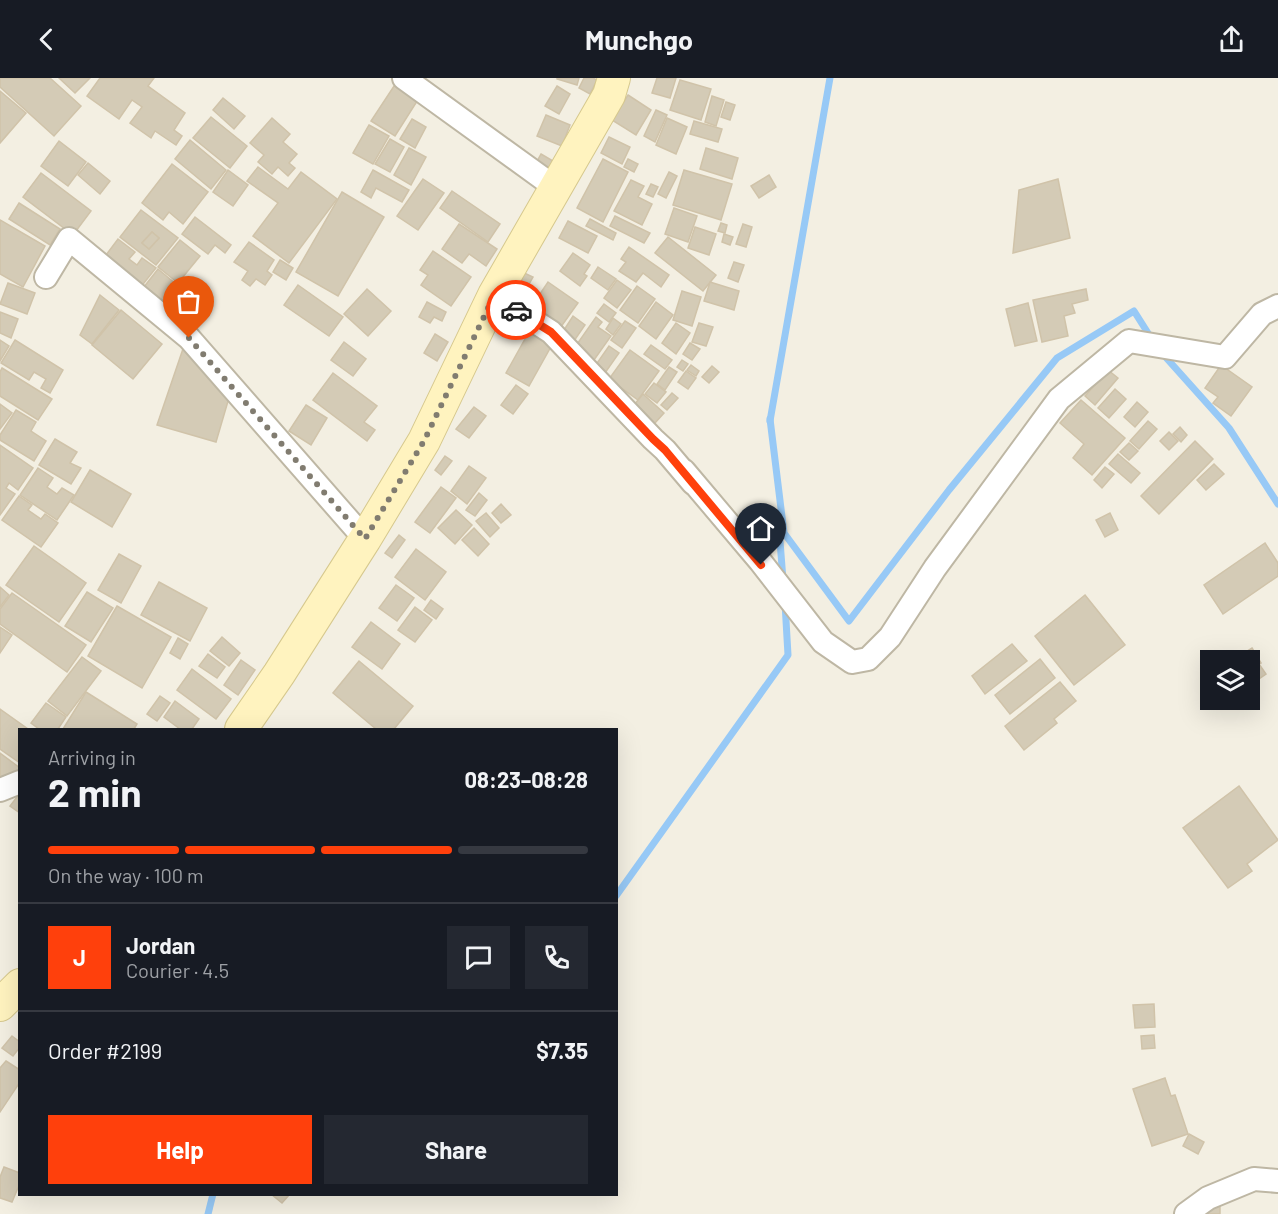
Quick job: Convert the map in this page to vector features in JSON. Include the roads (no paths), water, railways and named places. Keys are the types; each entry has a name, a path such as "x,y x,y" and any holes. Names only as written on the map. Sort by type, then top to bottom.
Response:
{"main road":[{"path":"242,728 365,539 424,441 494,296 609,95 614,78"},
{"path":"0,1005 18,987"}],"street":[{"path":"404,78 556,188"},
{"path":"46,277 69,239 189,338 365,539"},
{"path":"494,296 551,332 665,450 761,565 740,539 684,471 760,561 823,642 852,662 868,659 890,637 934,568 1059,399 1129,341 1225,357 1262,314 1278,306"},
{"path":"0,789 18,783"},
{"path":"1186,1214 1208,1198 1254,1179 1278,1180"}],"waterway":[{"path":"770,421 830,78"},
{"path":"770,419 784,533 849,621 949,490 1057,358 1134,311 1153,341"},
{"path":"1161,352 1229,428 1278,504"},
{"path":"779,528 783,580"},
{"path":"618,893 788,655 785,603"},
{"path":"208,1214 212,1196"}]}
